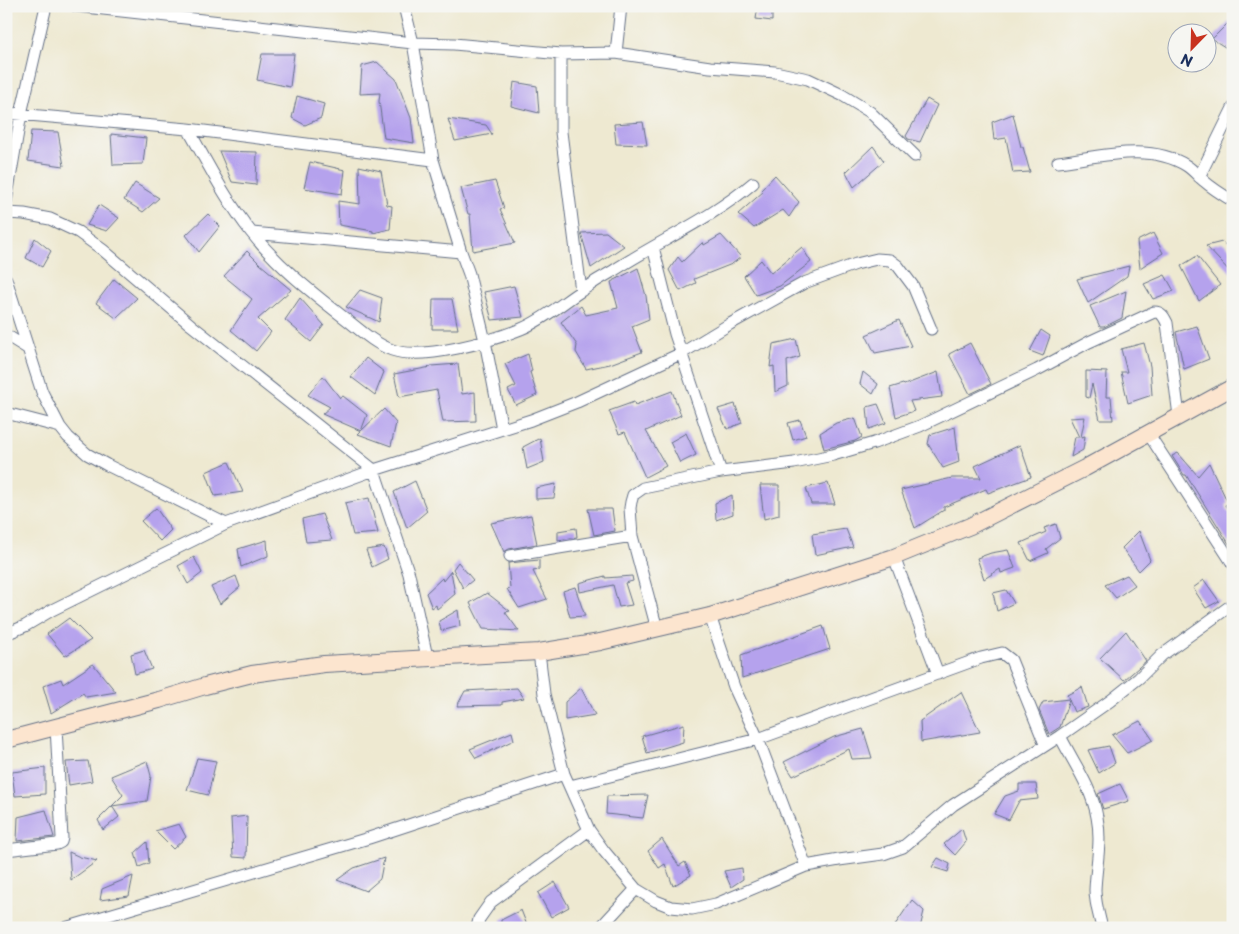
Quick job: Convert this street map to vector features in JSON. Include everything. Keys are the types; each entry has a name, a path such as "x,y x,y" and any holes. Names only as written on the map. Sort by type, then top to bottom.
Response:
{"main road":[{"path":"6,740 252,674 324,664 539,652 600,642 710,616 894,557 970,526 1085,468 1233,387"}],"street":[{"path":"6,202 21,114 46,6"},
{"path":"76,6 413,43 454,44 561,54 616,54 710,67 775,72 808,79 842,95 870,112 914,156"},
{"path":"404,6 413,43 433,160 469,274 485,341 502,429"},
{"path":"616,54 621,6"},
{"path":"561,54 561,132 581,291"},
{"path":"1199,177 1233,108"},
{"path":"6,113 188,129 433,160"},
{"path":"188,129 215,179 252,233 313,294 376,342 393,350 414,353 434,352 485,341 521,329 543,318 636,256 732,201 753,184"},
{"path":"1058,162 1115,154 1143,153 1164,156 1187,166 1233,201"},
{"path":"6,213 50,219 78,232 103,250 191,325 374,470 409,574 427,658"},
{"path":"252,233 461,252"},
{"path":"653,247 675,334 721,472"},
{"path":"6,634 226,524 374,470 531,420 577,402 682,353 804,283 856,264 877,259 890,260 898,266 913,286 931,328"},
{"path":"6,279 42,392 60,427 72,442 86,454 226,524"},
{"path":"657,629 632,536 630,508 634,496 643,488 721,472 794,463 874,444 920,426 1154,312 1158,312 1164,317 1167,323 1179,416"},
{"path":"6,335 27,348"},
{"path":"6,413 60,427"},
{"path":"1148,432 1233,564"},
{"path":"510,556 632,536"},
{"path":"894,557 938,674"},
{"path":"539,652 544,694 564,774 589,830 609,858 636,889 656,901 671,906 692,909 716,904 806,866 883,854 897,850 953,805 1060,736 1124,690 1162,655 1233,604"},
{"path":"710,616 734,687 758,739 806,866"},
{"path":"570,786 758,739 1002,653 1007,656 1014,668 1045,744"},
{"path":"6,850 57,844 62,838 56,727"},
{"path":"1060,736 1085,782 1097,816 1099,854 1095,891 1102,928"},
{"path":"65,928 369,838 564,774"},
{"path":"477,928 479,919 491,902 589,830"},
{"path":"600,928 636,889"}],"building":[{"path":"758,6 772,6 772,21 756,19"},
{"path":"1233,18 1233,52 1216,41 1216,35"},
{"path":"262,54 294,54 290,87 257,80"},
{"path":"377,62 396,79 411,118 414,143 384,138 379,101 380,93 360,94 362,66"},
{"path":"514,82 537,86 539,113 511,106"},
{"path":"297,96 324,104 321,118 305,125 292,118"},
{"path":"927,99 937,105 920,142 908,139 906,136"},
{"path":"1013,114 1021,147 1023,147 1030,172 1013,173 1006,138 994,140 992,122"},
{"path":"448,119 486,125 492,134 455,141"},
{"path":"643,122 647,145 616,144 614,124"},
{"path":"31,131 58,132 64,166 28,161"},
{"path":"111,134 146,138 143,164 113,165"},
{"path":"873,146 884,161 854,187 846,172"},
{"path":"219,151 257,152 256,185 232,182"},
{"path":"310,162 345,170 342,194 304,188"},
{"path":"359,166 381,171 387,205 392,206 390,229 373,233 373,231 339,225 338,201 360,204"},
{"path":"775,175 799,202 789,217 783,210 754,228 738,214 764,191 762,189"},
{"path":"495,181 504,208 500,209 515,243 473,251 470,214 468,214 461,188"},
{"path":"135,183 159,198 143,212 124,200"},
{"path":"99,205 119,218 107,231 87,225"},
{"path":"208,214 220,226 199,252 186,235"},
{"path":"606,232 624,246 591,268 581,233"},
{"path":"1153,233 1163,253 1140,268 1137,241"},
{"path":"721,235 741,257 732,264 694,279 696,283 680,291 669,270 678,257 682,262 703,242 704,245"},
{"path":"35,238 51,251 42,267 26,258"},
{"path":"1222,242 1233,251 1233,275 1206,246"},
{"path":"802,247 811,262 780,286 756,295 744,276 761,260 771,273"},
{"path":"247,251 291,290 258,319 271,332 256,351 231,330 252,299 224,276"},
{"path":"1197,256 1220,285 1199,301 1181,266"},
{"path":"1129,266 1127,276 1088,303 1077,279"},
{"path":"638,268 646,296 649,319 632,326 642,352 610,364 586,369 576,352 577,345 561,322 581,306 586,315 618,308 611,282"},
{"path":"1165,275 1174,291 1153,299 1144,284"},
{"path":"114,279 137,298 116,318 96,303"},
{"path":"514,286 523,317 492,320 484,292"},
{"path":"360,290 382,298 379,322 346,307"},
{"path":"1126,291 1122,318 1104,327 1100,327 1090,306"},
{"path":"300,298 324,325 311,342 285,320"},
{"path":"433,299 452,299 458,329 432,329"},
{"path":"899,320 911,346 875,353 866,335"},
{"path":"1197,326 1209,359 1184,369 1176,332"},
{"path":"1041,330 1050,336 1043,356 1030,351"},
{"path":"796,339 800,357 787,361 788,386 775,392 774,366 770,367 773,344"},
{"path":"970,343 991,384 970,394 949,354"},
{"path":"1144,343 1150,366 1152,395 1128,403 1121,372 1127,372 1121,349"},
{"path":"528,354 532,371 530,372 537,395 516,405 508,390 516,386 505,364"},
{"path":"366,358 384,372 375,395 351,377"},
{"path":"458,364 462,394 475,392 476,421 443,422 437,390 399,397 394,374 431,366"},
{"path":"1086,371 1107,372 1106,397 1111,397 1113,420 1100,420 1092,384 1089,398 1086,397"},
{"path":"863,372 878,384 873,394 860,384"},
{"path":"938,372 942,397 910,401 914,411 896,417 890,388 904,385"},
{"path":"323,376 340,398 343,396 367,415 361,431 322,414 330,407 308,395"},
{"path":"672,391 681,415 646,431 666,466 645,477 625,432 619,434 609,411 634,402 635,405"},
{"path":"735,404 742,423 727,429 718,409"},
{"path":"878,404 886,423 869,429 867,407"},
{"path":"384,409 396,423 391,446 358,434"},
{"path":"1085,417 1081,437 1085,436 1083,450 1071,457 1075,437 1079,437 1070,418"},
{"path":"855,418 862,437 855,441 824,449 820,433 836,423"},
{"path":"800,420 806,436 793,440 788,423"},
{"path":"955,427 959,462 943,468 928,444 930,435"},
{"path":"686,433 696,455 680,463 670,442"},
{"path":"540,438 544,462 527,469 523,447"},
{"path":"1020,445 1031,477 988,493 986,489 944,507 944,510 915,528 901,490 952,478 981,478 975,466"},
{"path":"1178,453 1198,476 1209,463 1228,503 1225,505 1233,519 1233,550 1172,456"},
{"path":"229,462 243,492 215,496 206,472"},
{"path":"415,481 427,511 407,528 394,492"},
{"path":"828,483 835,504 811,504 806,488"},
{"path":"556,484 554,498 536,499 536,488"},
{"path":"760,485 779,485 779,515 764,519"},
{"path":"732,495 733,514 716,520 715,503"},
{"path":"369,498 378,533 353,535 345,503"},
{"path":"156,508 171,530 160,541 141,521"},
{"path":"588,509 612,509 615,531 594,535"},
{"path":"322,514 332,540 306,542 302,519"},
{"path":"531,515 537,544 509,549 504,552 491,523"},
{"path":"1056,524 1060,538 1046,549 1048,553 1030,561 1021,543 1046,532 1044,528"},
{"path":"576,528 577,537 558,540 558,531"},
{"path":"846,529 853,547 815,555 812,534"},
{"path":"1139,531 1150,560 1139,571 1122,548"},
{"path":"267,540 268,556 241,567 238,549"},
{"path":"384,547 388,559 372,567 366,550"},
{"path":"1008,550 1015,568 1001,573 1000,569 984,579 977,558"},
{"path":"194,557 202,573 188,584 178,566"},
{"path":"539,560 539,570 533,571 547,599 519,608 507,589 510,588 508,563"},
{"path":"458,562 473,580 463,588 453,569"},
{"path":"451,571 455,594 437,609 436,605 432,608 426,593 442,578 443,581"},
{"path":"1127,575 1135,585 1116,598 1105,585"},
{"path":"236,576 240,587 220,604 211,587"},
{"path":"605,576 605,578 632,576 633,581 625,583 632,605 619,607 613,585 580,592 579,583"},
{"path":"1204,580 1219,601 1206,608 1193,588"},
{"path":"575,587 585,616 570,617 563,591"},
{"path":"1006,590 1014,603 997,611 993,593"},
{"path":"487,593 510,611 505,612 519,631 483,629 470,603"},
{"path":"458,610 460,626 441,631 439,621"},
{"path":"69,618 91,640 65,656 47,634"},
{"path":"823,626 830,649 742,678 741,655"},
{"path":"1126,631 1146,661 1124,680 1100,658"},
{"path":"144,650 152,669 135,674 131,654"},
{"path":"93,664 116,692 86,697 83,693 51,713 43,686 61,679 63,684"},
{"path":"1082,687 1088,707 1074,712 1069,700 1060,727 1049,734 1039,710 1043,702 1069,699 1067,695"},
{"path":"517,688 524,698 502,702 502,705 457,706 465,691"},
{"path":"581,688 595,715 565,720 565,702"},
{"path":"961,692 980,732 921,742 920,721"},
{"path":"1140,721 1153,740 1127,753 1112,735"},
{"path":"684,724 683,742 647,753 642,736"},
{"path":"863,729 872,758 852,759 849,749 793,776 784,762 834,737"},
{"path":"512,732 514,740 476,758 470,749"},
{"path":"1109,746 1115,763 1099,773 1088,750"},
{"path":"197,758 216,761 208,795 187,790"},
{"path":"88,761 92,781 69,785 66,762"},
{"path":"147,761 151,776 147,801 112,806 123,795 111,776"},
{"path":"45,768 45,794 15,796 12,772"},
{"path":"1019,784 1036,784 1038,799 1019,801 1009,820 994,814 1005,796 1019,791"},
{"path":"1120,784 1129,801 1103,809 1098,794"},
{"path":"648,795 643,818 606,814 607,796"},
{"path":"112,806 119,817 103,830 98,820"},
{"path":"46,810 54,837 17,841 18,817"},
{"path":"247,816 246,858 233,857 231,818"},
{"path":"179,824 186,837 173,849 155,831"},
{"path":"962,829 966,842 955,855 944,844"},
{"path":"662,839 679,866 685,862 691,875 673,886 665,864 659,868 648,851"},
{"path":"147,842 149,863 139,867 135,853"},
{"path":"69,852 80,857 97,861 71,880"},
{"path":"384,858 380,879 366,891 337,880 354,868"},
{"path":"938,858 950,864 948,872 932,867"},
{"path":"742,868 743,879 731,887 724,871"},
{"path":"133,876 129,896 100,900 102,889"},
{"path":"555,882 569,907 551,917 538,893"},
{"path":"912,900 924,911 920,928 906,928 895,925"},
{"path":"521,910 528,928 501,928 501,920"}]}
